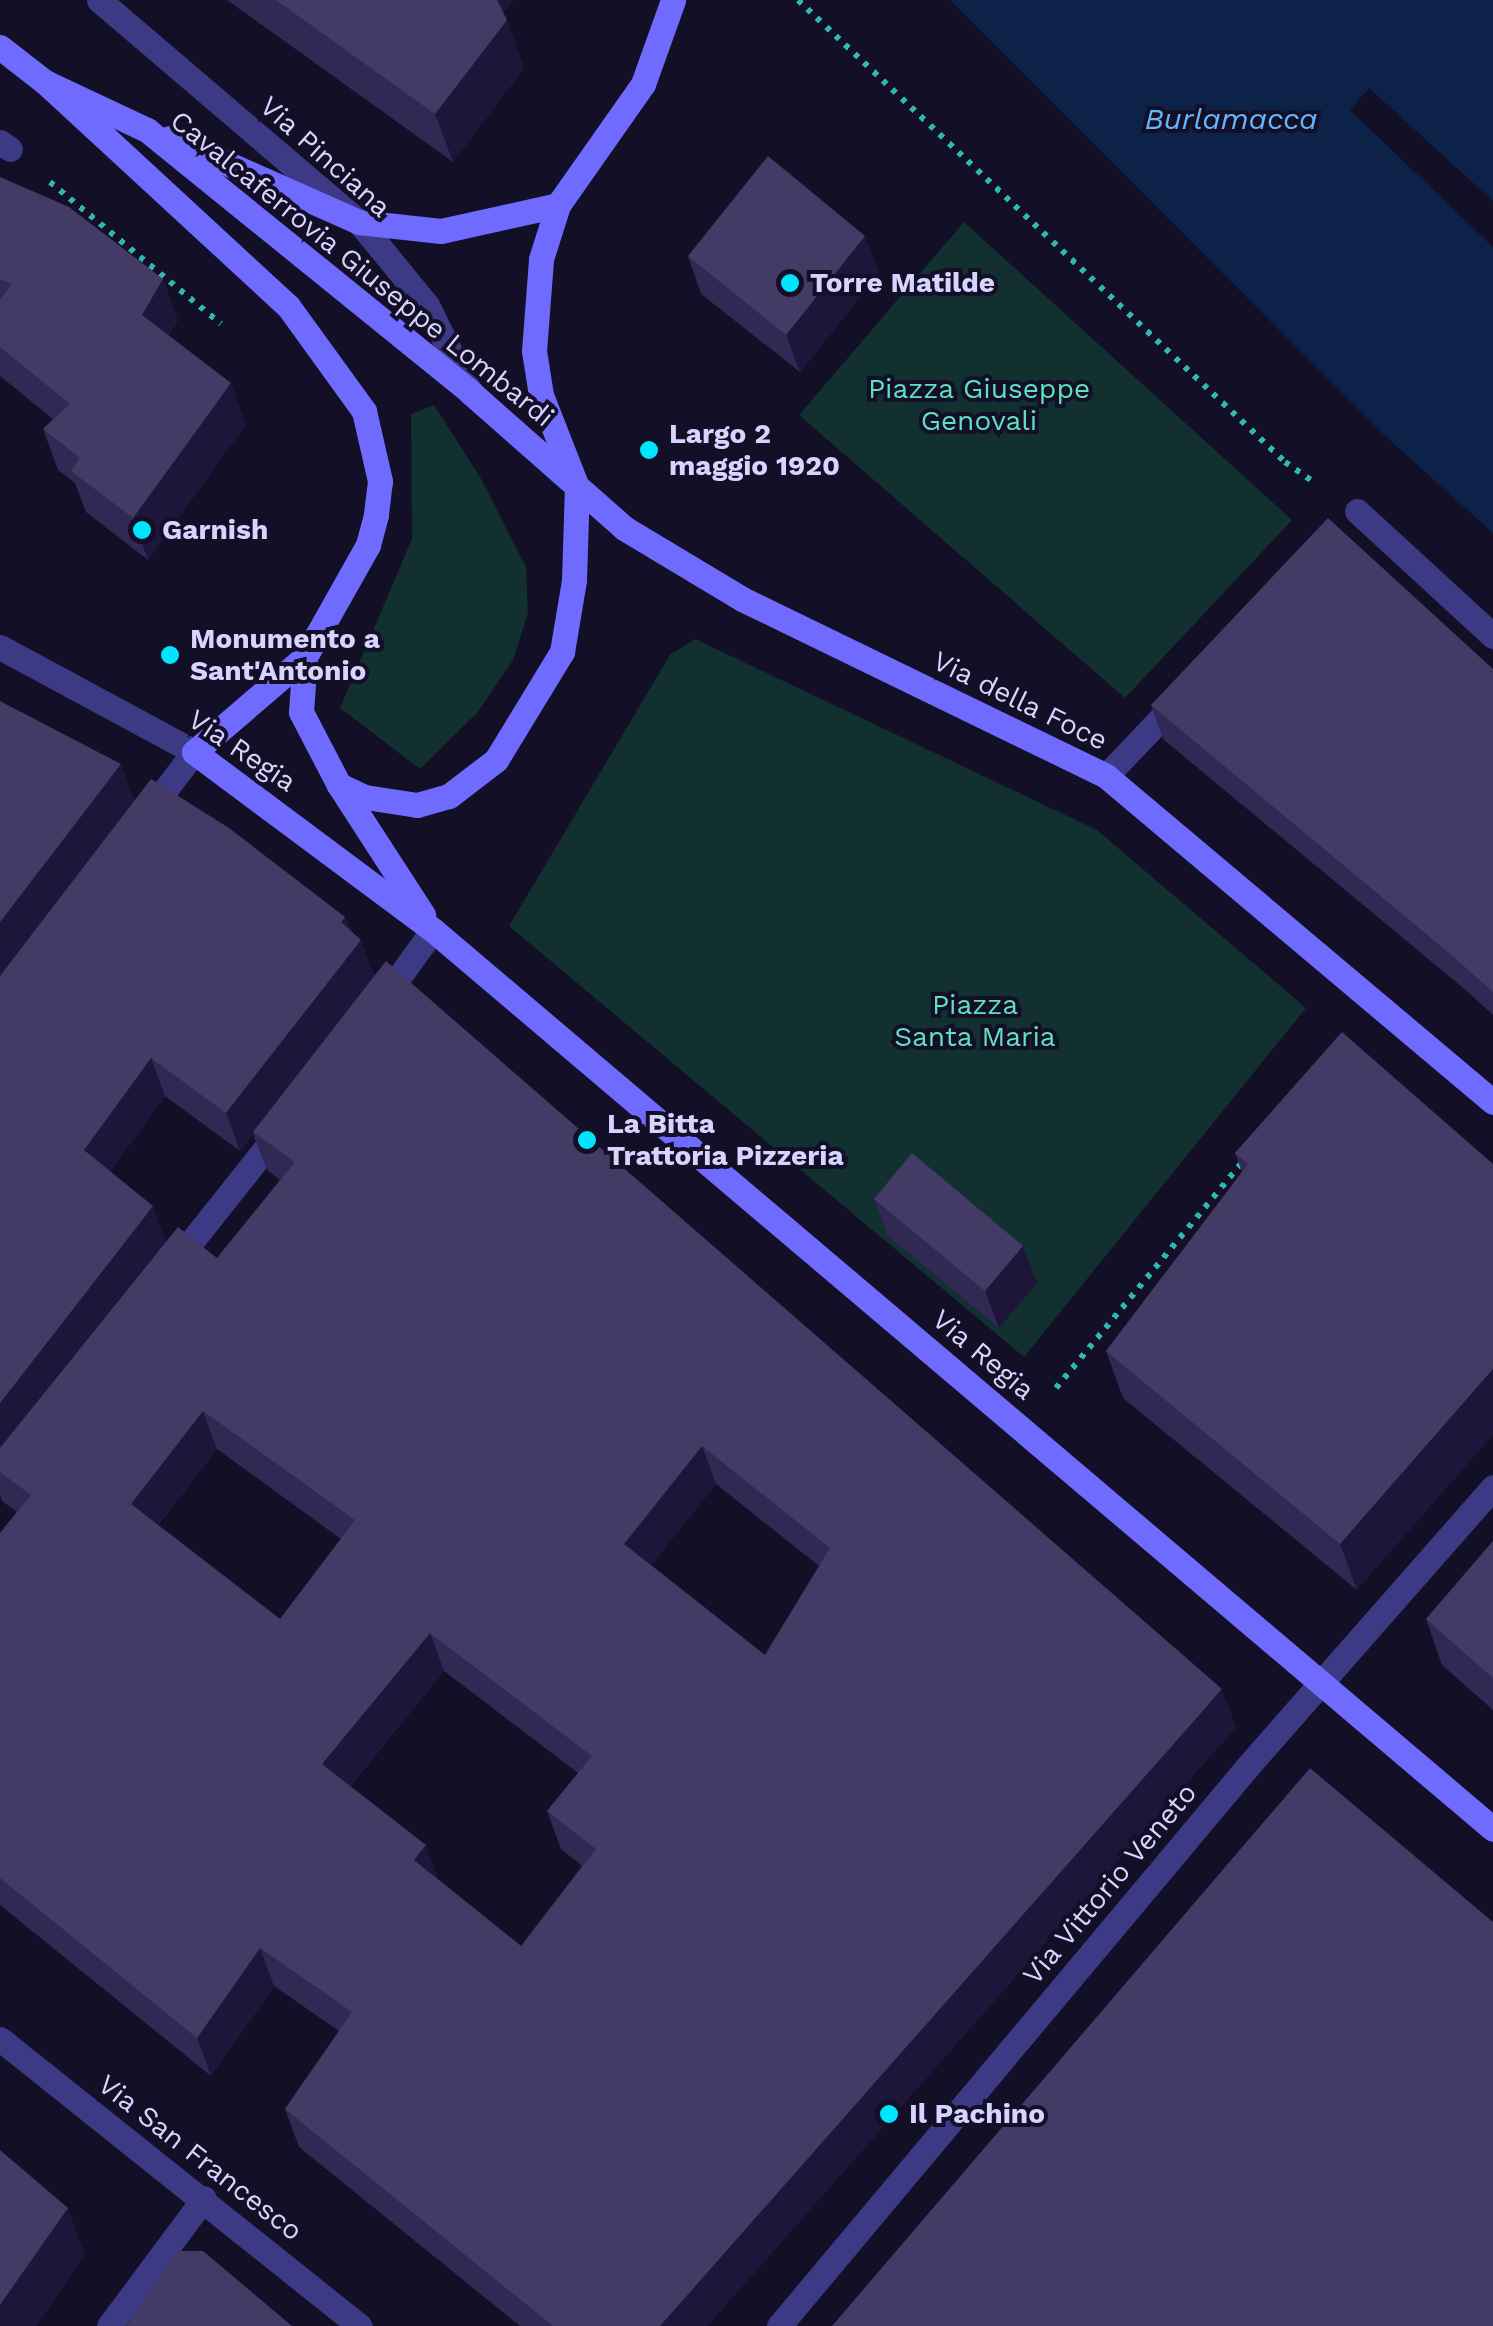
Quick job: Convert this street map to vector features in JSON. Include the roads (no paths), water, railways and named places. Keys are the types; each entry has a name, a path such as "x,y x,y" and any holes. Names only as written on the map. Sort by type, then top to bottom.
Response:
{"street":[{"name":"Via Pinciana","path":"99,0 359,222 427,305 470,392"},
{"path":"305,656 301,712 339,785 390,802 438,800 474,781 514,738 553,675 568,630 577,487 540,395 534,352 542,259 558,205 644,84 673,0"},
{"name":"Cavalcaferrovia Giuseppe Lombardi","path":"0,46 45,82 147,130 470,392 577,487"},
{"path":"45,82 288,306 364,410 380,482 368,545 305,656 194,752 134,831"},
{"path":"147,130 359,222 441,231 558,205"},
{"name":"Via della Foce","path":"577,487 624,528 706,580 1106,776 1493,1102"},
{"path":"1350,518 1493,636"},
{"name":"Via Regia","path":"0,647 194,752 433,930 1493,1829"},
{"path":"1106,776 1198,678"},
{"name":"Via Regia","path":"339,785 433,930"},
{"path":"361,1027 433,930"},
{"path":"156,1287 301,1103"},
{"name":"Via Vittorio Veneto","path":"779,2326 1321,1682 1493,1487"},
{"name":"Via San Francesco","path":"0,2040 204,2198 360,2326"},
{"path":"110,2326 204,2198"}],"water":[{"name":"Burlamacca","path":"950,0 1493,0 1493,201 1369,88 1350,110 1493,247 1493,533 1383,434"}],"place":[{"name":"Torre Matilde","path":"790,283"},
{"name":"Largo 2 maggio 1920","path":"649,450"},
{"name":"Garnish","path":"142,530"},
{"name":"Monumento a Sant'Antonio","path":"170,655"},
{"name":"La Bitta Trattoria Pizzeria","path":"587,1140"},
{"name":"Il Pachino","path":"889,2114"}],"park label":[{"name":"Piazza Giuseppe Genovali","path":"979,405"},
{"name":"Piazza Santa Maria","path":"975,1021"}]}
